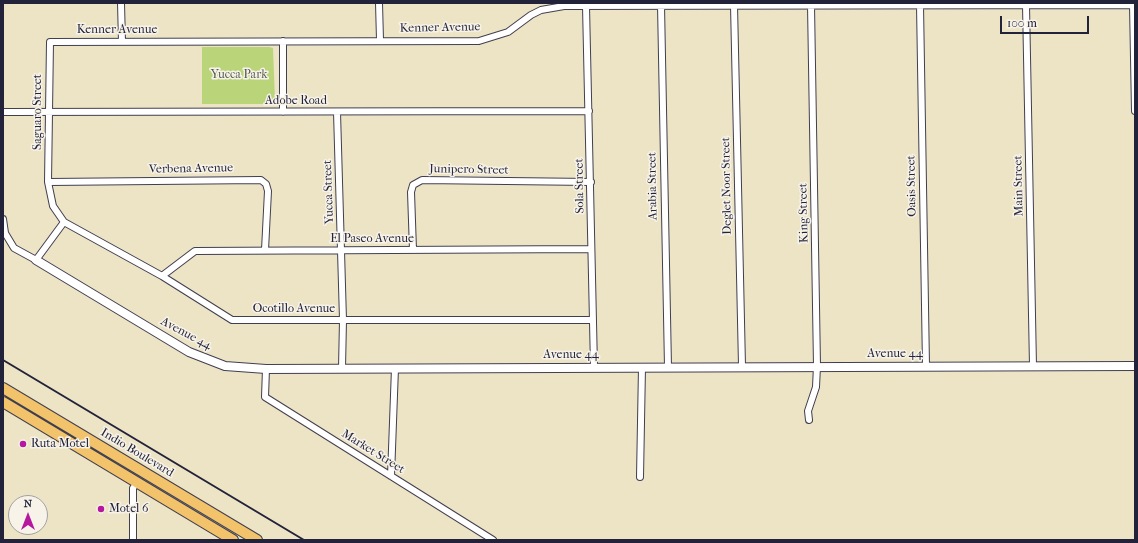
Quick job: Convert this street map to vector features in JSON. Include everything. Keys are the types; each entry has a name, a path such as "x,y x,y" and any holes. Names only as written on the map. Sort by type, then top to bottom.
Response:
{"main road":[{"name":"Indio Boulevard","path":"3,388 257,540"},
{"path":"4,400 16,401 50,422 66,425"},
{"path":"4,400 137,483 233,540"},
{"path":"126,462 133,471 137,483"},
{"path":"137,483 143,481 150,482 177,498 195,503"}],"street":[{"path":"121,3 122,42"},
{"path":"379,3 380,40"},
{"name":"Kenner Avenue","path":"50,42 380,40 479,41 508,32 531,15 554,5 1134,5"},
{"name":"Arabia Street","path":"661,5 668,367"},
{"name":"Deglet Noor Street","path":"734,5 742,366"},
{"name":"King Street","path":"809,420 808,411 816,387 817,366 811,5"},
{"name":"Oasis Street","path":"920,5 926,366"},
{"name":"Main Street","path":"1026,5 1033,366"},
{"path":"1134,5 1135,111"},
{"name":"Sola Street","path":"586,6 594,367"},
{"path":"283,41 283,112"},
{"name":"Saguaro Street","path":"48,182 50,42"},
{"name":"Adobe Road","path":"3,112 589,111"},
{"name":"Yucca Street","path":"337,112 343,320 342,368"},
{"name":"Verbena Avenue","path":"48,182 261,180 266,184 268,191 265,250"},
{"name":"Junipero Street","path":"413,250 411,192 413,185 422,180 591,182"},
{"name":"Ocotillo Avenue","path":"48,182 53,206 64,222 162,276 232,320 593,320"},
{"path":"3,219 5,233 14,248 36,260 64,222"},
{"name":"El Paseo Avenue","path":"162,276 195,251 591,249"},
{"name":"Avenue 44","path":"36,260 189,352 225,366 266,369 742,366 1135,366"},
{"path":"640,477 642,367"},
{"path":"391,476 395,368"},
{"name":"Market Street","path":"266,369 265,397 493,540"},
{"path":"133,540 133,488 137,483"}],"green space":[{"name":"Yucca Park","path":"202,47 273,48 275,101 271,104 202,104"}],"railway":[{"path":"3,360 304,540"}],"place":[{"name":"Ruta Motel","path":"23,444"},
{"name":"Motel 6","path":"101,509"}]}
